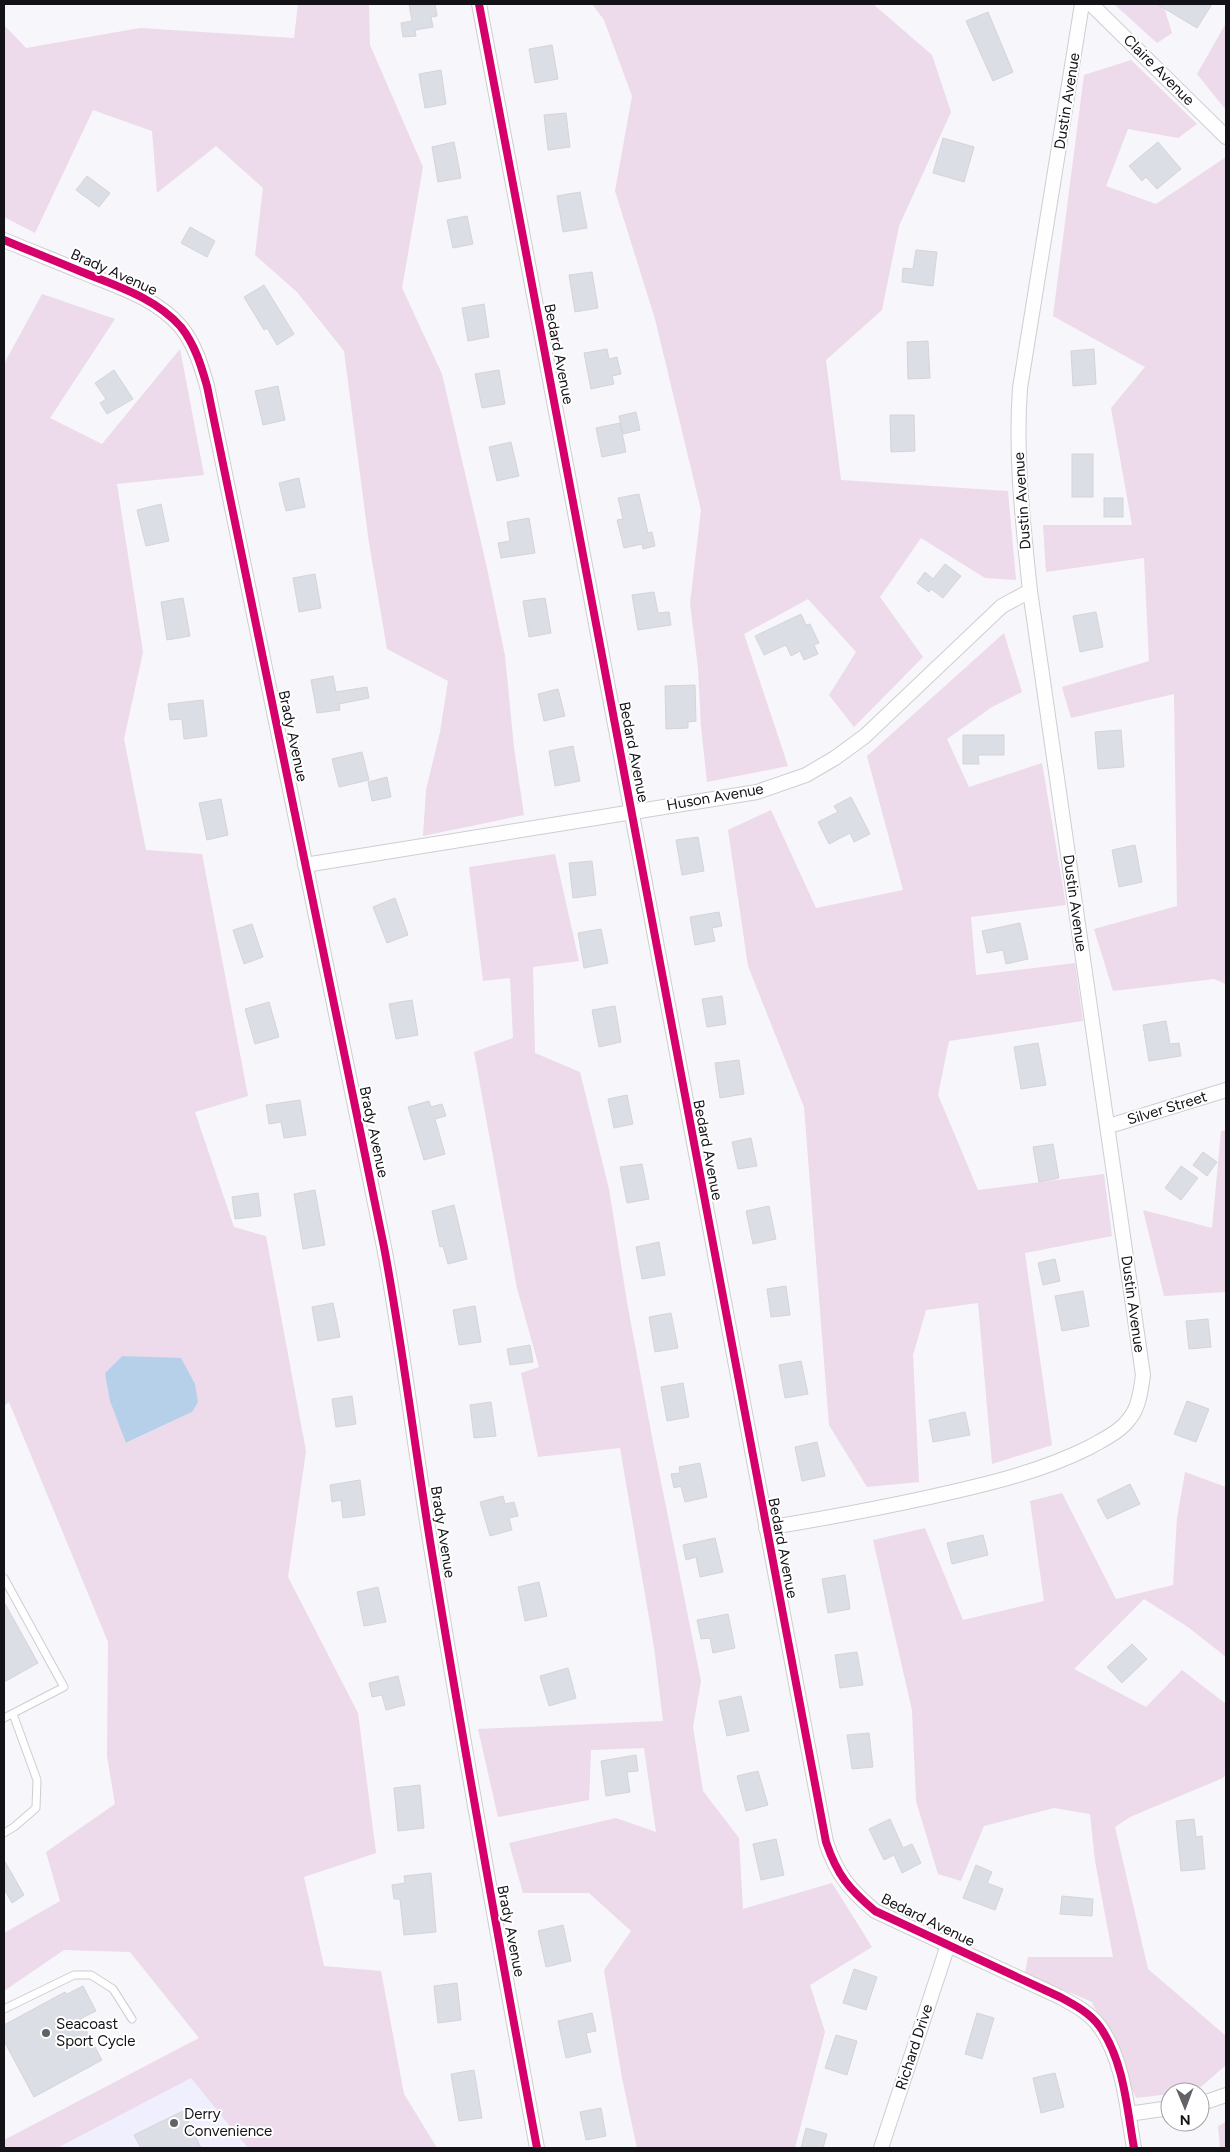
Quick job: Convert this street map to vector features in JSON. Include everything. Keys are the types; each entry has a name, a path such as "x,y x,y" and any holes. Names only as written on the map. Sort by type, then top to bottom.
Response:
{"street":[{"name":"Bedard Avenue","path":"479,4 820,1815 834,1865 852,1892 875,1912 1060,1997 1083,2010 1100,2027 1110,2046 1121,2078 1134,2148"},
{"name":"Dustin Avenue","path":"766,1528 875,1509 962,1490 1022,1474 1081,1451 1113,1435 1130,1418 1141,1393 1143,1375 1030,591 1018,478 1017,428 1020,388 1082,4"},
{"name":"Claire Avenue","path":"1091,4 1226,137"},
{"name":"Brady Avenue","path":"4,240 154,303 169,314 192,344 200,360 398,1323 433,1561 472,1798 538,2148"},
{"name":"Huson Avenue","path":"305,865 757,792 813,770 835,758 865,736 1002,606 1030,591"},
{"name":"Silver Street","path":"1108,1126 1226,1090"},
{"name":"Richard Drive","path":"880,2148 948,1945"},
{"path":"1210,2101 1226,2095"},
{"path":"1128,2114 1160,2109"}],"lane":[{"path":"4,1578 64,1687 4,1718"},
{"path":"4,1833 36,1808 37,1780 12,1714"},
{"path":"4,2009 74,1975 92,1975 113,1989 132,2020"}],"shaded area":[{"path":"298,4 369,4 370,45 423,167 402,288 442,374 487,568 505,656 514,748 524,815 423,836 426,790 440,732 448,681 387,649 369,543 344,351 297,292 255,255 263,188 216,146 157,193 152,131 93,110 35,233 4,217 4,25 26,48 140,28 294,38"},
{"path":"592,4 873,4 932,55 951,112 899,226 882,310 826,360 841,480 1008,491 1016,580 985,578 921,538 880,597 923,657 854,727 829,695 856,652 808,599 744,634 788,766 707,782 701,727 698,668 690,603 701,510 655,319 615,191 632,96 604,20"},
{"path":"1114,4 1163,4 1172,33 1157,43"},
{"path":"1226,23 1226,110 1197,74"},
{"path":"1131,60 1197,124 1178,138 1128,129 1106,186 1156,204 1226,157 1226,984 1214,979 1113,991 1094,929 1177,906 1174,694 1071,718 1062,687 1149,661 1144,558 1046,572 1043,525 1132,525 1111,408 1145,367 1053,316 1084,75"},
{"path":"42,294 115,319 50,418 102,444 180,349 204,475 117,484 143,652 124,739 146,850 202,854 248,1096 195,1112 234,1227 266,1236 306,1451 288,1577 358,1713 376,1853 304,1877 324,1966 381,1971 404,2094 437,2148 248,2148 191,2078 57,2148 4,2148 4,2140 199,2038 130,1952 64,1950 4,1991 4,1933 60,1901 46,1852 115,1804 107,1756 108,1642 9,1402 4,1406 4,364","holes":["122,1356 181,1359 192,1412 127,1443 105,1373"]},
{"path":"1004,633 1022,692 992,707 947,739 969,787 1042,763 1066,905 971,917 976,975 1075,963 1083,1021 949,1041 938,1095 978,1190 1104,1174 1112,1236 1025,1253 1052,1445 992,1464 978,1303 926,1310 913,1355 919,1482 867,1487 829,1425 804,1107 748,966 728,830 771,810 816,908 903,890 867,756"},
{"path":"555,854 579,961 533,967 535,1053 580,1072 609,1189 627,1302 652,1437 701,1681 693,1727 703,1791 739,1838 743,1909 832,1883 872,1947 810,1985 825,2032 795,2148 637,2148 622,2078 604,1970 631,1931 589,1893 523,1893 509,1843 616,1818 656,1832 644,1748 591,1750 589,1800 498,1817 478,1729 663,1721 654,1647 620,1448 538,1457 521,1373 539,1367 517,1288 474,1052 513,1038 510,978 483,981 469,867"},
{"path":"1226,1130 1226,1292 1164,1296 1143,1210 1212,1228 1221,1131"},
{"path":"1185,1472 1226,1487 1226,1657 1188,1627 1144,1599 1074,1669 1146,1707 1182,1670 1226,1704 1226,1773 1223,1778 1130,1817 1115,1827 1148,1969 1226,2036 1226,2065 1206,2082 1160,2082 1160,2095 1136,2098 1092,2002 1025,1973 1028,1957 1113,1957 1095,1861 1090,1814 1054,1808 984,1826 961,1881 938,1874 916,1801 912,1710 873,1540 925,1528 963,1620 1044,1601 1030,1501 1062,1493 1116,1599 1173,1585 1177,1518"},
{"path":"266,2017 324,2148 4,2148"},
{"path":"1226,2122 1226,2148 1220,2148 1218,2126"}],"water":[{"path":"122,1356 181,1358 195,1384 198,1402 192,1412 126,1443 110,1401 105,1373"}],"building":[{"path":"409,4 435,4 437,16 431,17 433,27 415,30 416,36 403,37 401,23 412,21"},
{"path":"1157,4 1212,4 1197,28"},
{"path":"988,12 1013,72 993,81 966,21"},
{"path":"552,45 558,79 535,83 529,49"},
{"path":"441,70 446,104 425,108 419,74"},
{"path":"566,113 570,147 548,150 544,115"},
{"path":"943,138 974,147 964,182 933,173"},
{"path":"454,142 461,178 438,182 432,147"},
{"path":"1158,142 1181,169 1157,189 1146,177 1142,181 1129,166"},
{"path":"87,176 110,193 99,207 76,190"},
{"path":"580,192 587,228 563,232 557,196"},
{"path":"467,216 473,244 453,248 447,220"},
{"path":"190,227 215,241 207,257 181,243"},
{"path":"916,250 937,252 933,286 902,282 903,268 913,269"},
{"path":"592,272 598,308 575,312 569,275"},
{"path":"264,285 294,334 277,345 267,328 264,330 244,297"},
{"path":"484,304 489,337 468,341 462,308"},
{"path":"928,341 930,378 908,379 907,342"},
{"path":"607,349 609,359 617,357 621,374 612,376 614,384 591,389 584,353"},
{"path":"1094,349 1096,384 1073,386 1071,351"},
{"path":"114,370 133,399 107,414 100,403 106,399 95,383"},
{"path":"499,370 505,404 482,408 475,374"},
{"path":"278,386 285,420 263,425 255,391"},
{"path":"636,412 640,430 623,434 619,416"},
{"path":"890,415 914,415 915,451 891,452"},
{"path":"620,423 626,452 602,457 596,428"},
{"path":"511,442 519,476 497,481 489,447"},
{"path":"1072,454 1093,454 1093,497 1072,497"},
{"path":"299,478 305,507 286,511 279,483"},
{"path":"639,494 648,533 652,532 655,546 643,549 642,544 624,548 617,520 623,519 618,498"},
{"path":"1104,498 1123,498 1123,517 1104,517"},
{"path":"161,504 169,541 146,546 137,510"},
{"path":"529,518 535,553 501,558 498,543 510,541 507,522"},
{"path":"945,564 961,576 943,598 931,589 929,592 917,583 925,572 933,579"},
{"path":"315,574 321,608 299,612 293,578"},
{"path":"654,592 658,613 669,612 671,625 638,630 632,595"},
{"path":"183,598 190,636 167,640 161,602"},
{"path":"545,598 551,633 529,637 523,601"},
{"path":"1096,612 1103,647 1080,652 1073,616"},
{"path":"801,614 806,625 810,624 819,643 814,645 818,654 804,660 800,651 791,656 786,645 764,655 755,636"},
{"path":"333,676 336,692 367,687 369,698 339,704 340,710 317,713 311,680"},
{"path":"695,685 696,721 688,722 688,728 666,729 665,686"},
{"path":"558,689 565,716 544,721 538,694"},
{"path":"203,700 207,736 184,739 182,719 170,720 168,704"},
{"path":"1121,730 1124,767 1098,769 1095,732"},
{"path":"963,735 1004,735 1004,755 978,755 979,764 963,764"},
{"path":"573,746 580,781 555,786 549,751"},
{"path":"362,752 369,780 339,787 332,759"},
{"path":"387,777 391,797 372,801 368,782"},
{"path":"851,797 870,834 854,842 850,833 829,844 818,822 838,812 834,806"},
{"path":"221,799 228,835 207,840 199,803"},
{"path":"698,837 704,871 682,875 676,840"},
{"path":"1135,845 1142,882 1119,887 1112,850"},
{"path":"592,861 596,895 573,898 569,863"},
{"path":"395,898 408,935 387,943 373,907"},
{"path":"719,912 722,926 712,928 715,941 695,945 690,917"},
{"path":"1020,923 1028,959 1006,964 1003,950 987,953 982,931"},
{"path":"252,924 263,957 244,964 233,930"},
{"path":"601,929 608,963 584,968 578,933"},
{"path":"722,996 726,1024 707,1027 702,999"},
{"path":"412,1000 418,1035 396,1039 389,1004"},
{"path":"269,1002 279,1037 255,1044 245,1009"},
{"path":"615,1006 621,1042 599,1047 592,1010"},
{"path":"1166,1021 1170,1044 1179,1043 1181,1056 1149,1061 1143,1025"},
{"path":"1038,1043 1046,1085 1021,1089 1014,1047"},
{"path":"739,1060 744,1094 720,1098 715,1063"},
{"path":"627,1095 633,1124 614,1128 608,1099"},
{"path":"300,1100 306,1135 284,1138 281,1122 269,1124 266,1105"},
{"path":"429,1101 431,1107 442,1104 446,1116 435,1119 445,1154 424,1160 408,1107"},
{"path":"751,1138 757,1166 738,1169 732,1142"},
{"path":"1053,1144 1059,1178 1039,1182 1033,1147"},
{"path":"1203,1152 1217,1162 1207,1176 1193,1165"},
{"path":"642,1164 649,1199 627,1203 620,1167"},
{"path":"1181,1166 1198,1178 1181,1200 1165,1188"},
{"path":"315,1190 325,1245 303,1249 294,1194"},
{"path":"258,1193 261,1216 235,1219 232,1197"},
{"path":"454,1205 467,1259 448,1264 443,1246 440,1247 432,1211"},
{"path":"769,1206 776,1239 753,1244 746,1211"},
{"path":"659,1242 665,1275 642,1279 636,1247"},
{"path":"1055,1259 1060,1281 1043,1285 1038,1263"},
{"path":"786,1286 790,1315 771,1317 767,1289"},
{"path":"1083,1291 1089,1326 1062,1331 1055,1296"},
{"path":"333,1303 340,1337 318,1341 312,1307"},
{"path":"475,1306 481,1342 459,1345 453,1310"},
{"path":"671,1313 678,1348 655,1352 649,1317"},
{"path":"1208,1319 1211,1347 1189,1349 1186,1321"},
{"path":"530,1345 533,1362 510,1365 507,1349"},
{"path":"801,1361 808,1394 785,1398 779,1365"},
{"path":"683,1383 689,1417 667,1421 661,1387"},
{"path":"352,1396 356,1424 336,1427 332,1399"},
{"path":"1187,1401 1209,1409 1196,1442 1174,1434"},
{"path":"491,1402 496,1436 474,1438 470,1405"},
{"path":"965,1412 970,1435 933,1442 929,1420"},
{"path":"817,1442 825,1476 802,1481 795,1447"},
{"path":"700,1463 707,1497 685,1502 681,1486 674,1488 671,1474 680,1473 679,1467"},
{"path":"360,1480 365,1515 343,1518 341,1500 332,1502 330,1485"},
{"path":"1130,1484 1140,1504 1107,1519 1097,1500"},
{"path":"503,1496 505,1504 514,1502 518,1516 509,1518 512,1530 490,1536 480,1502"},
{"path":"983,1535 988,1555 952,1564 947,1543"},
{"path":"715,1538 723,1572 700,1577 696,1557 686,1560 683,1545"},
{"path":"845,1575 850,1609 828,1613 822,1579"},
{"path":"539,1582 547,1616 525,1621 518,1587"},
{"path":"378,1587 386,1622 364,1626 357,1592"},
{"path":"4,1602 38,1663 4,1682"},
{"path":"728,1614 735,1648 713,1653 710,1638 701,1639 697,1620"},
{"path":"1132,1644 1147,1659 1122,1683 1107,1667"},
{"path":"857,1652 863,1685 840,1688 835,1655"},
{"path":"568,1668 576,1698 549,1706 540,1676"},
{"path":"398,1676 405,1705 386,1710 382,1695 372,1697 369,1683"},
{"path":"741,1696 749,1731 727,1736 719,1701"},
{"path":"869,1733 873,1767 852,1769 847,1735"},
{"path":"636,1755 638,1771 627,1772 630,1792 606,1796 601,1761"},
{"path":"758,1771 768,1805 746,1811 737,1776"},
{"path":"420,1785 424,1828 398,1831 394,1788"},
{"path":"890,1819 903,1848 912,1844 921,1863 902,1873 894,1855 884,1860 869,1829"},
{"path":"1194,1819 1196,1837 1202,1836 1205,1869 1181,1871 1176,1821"},
{"path":"776,1839 784,1875 761,1880 753,1844"},
{"path":"4,1860 24,1895 12,1903 4,1889"},
{"path":"976,1865 992,1872 987,1883 1003,1889 995,1910 963,1898"},
{"path":"431,1873 436,1932 404,1935 400,1899 394,1899 392,1885 405,1883 404,1876"},
{"path":"1062,1896 1093,1899 1092,1916 1060,1914"},
{"path":"563,1925 571,1961 546,1967 538,1931"},
{"path":"854,1969 877,1977 866,2010 843,2003"},
{"path":"457,1983 461,2020 438,2023 434,1986"},
{"name":"Seacoast Sport Cycle","path":"83,1986 96,2011 80,2019 102,2060 34,2097 4,2041 4,2025 65,1992 67,1994"},
{"path":"592,2013 596,2031 586,2033 591,2052 566,2058 558,2021"},
{"path":"977,2013 994,2018 982,2059 965,2054"},
{"path":"836,2035 857,2041 847,2075 825,2068"},
{"path":"474,2070 482,2118 459,2121 451,2074"},
{"path":"1055,2073 1064,2107 1041,2113 1033,2078"},
{"path":"601,2108 606,2136 586,2140 580,2112"},
{"name":"Derry Convenience","path":"183,2111 201,2148 141,2148 134,2135"},
{"path":"806,2128 827,2134 823,2148 801,2148"}],"cycle path":[{"path":"479,4 826,1842 839,1873 858,1896 875,1911 1060,1997 1087,2013 1100,2027 1114,2055 1123,2086 1134,2148"},
{"path":"4,240 122,288 160,308 186,334 197,355 207,386 384,1247 459,1711 537,2148"}],"place":[{"name":"Seacoast Sport Cycle","path":"46,2033"},
{"name":"Derry Convenience","path":"174,2123"}]}
